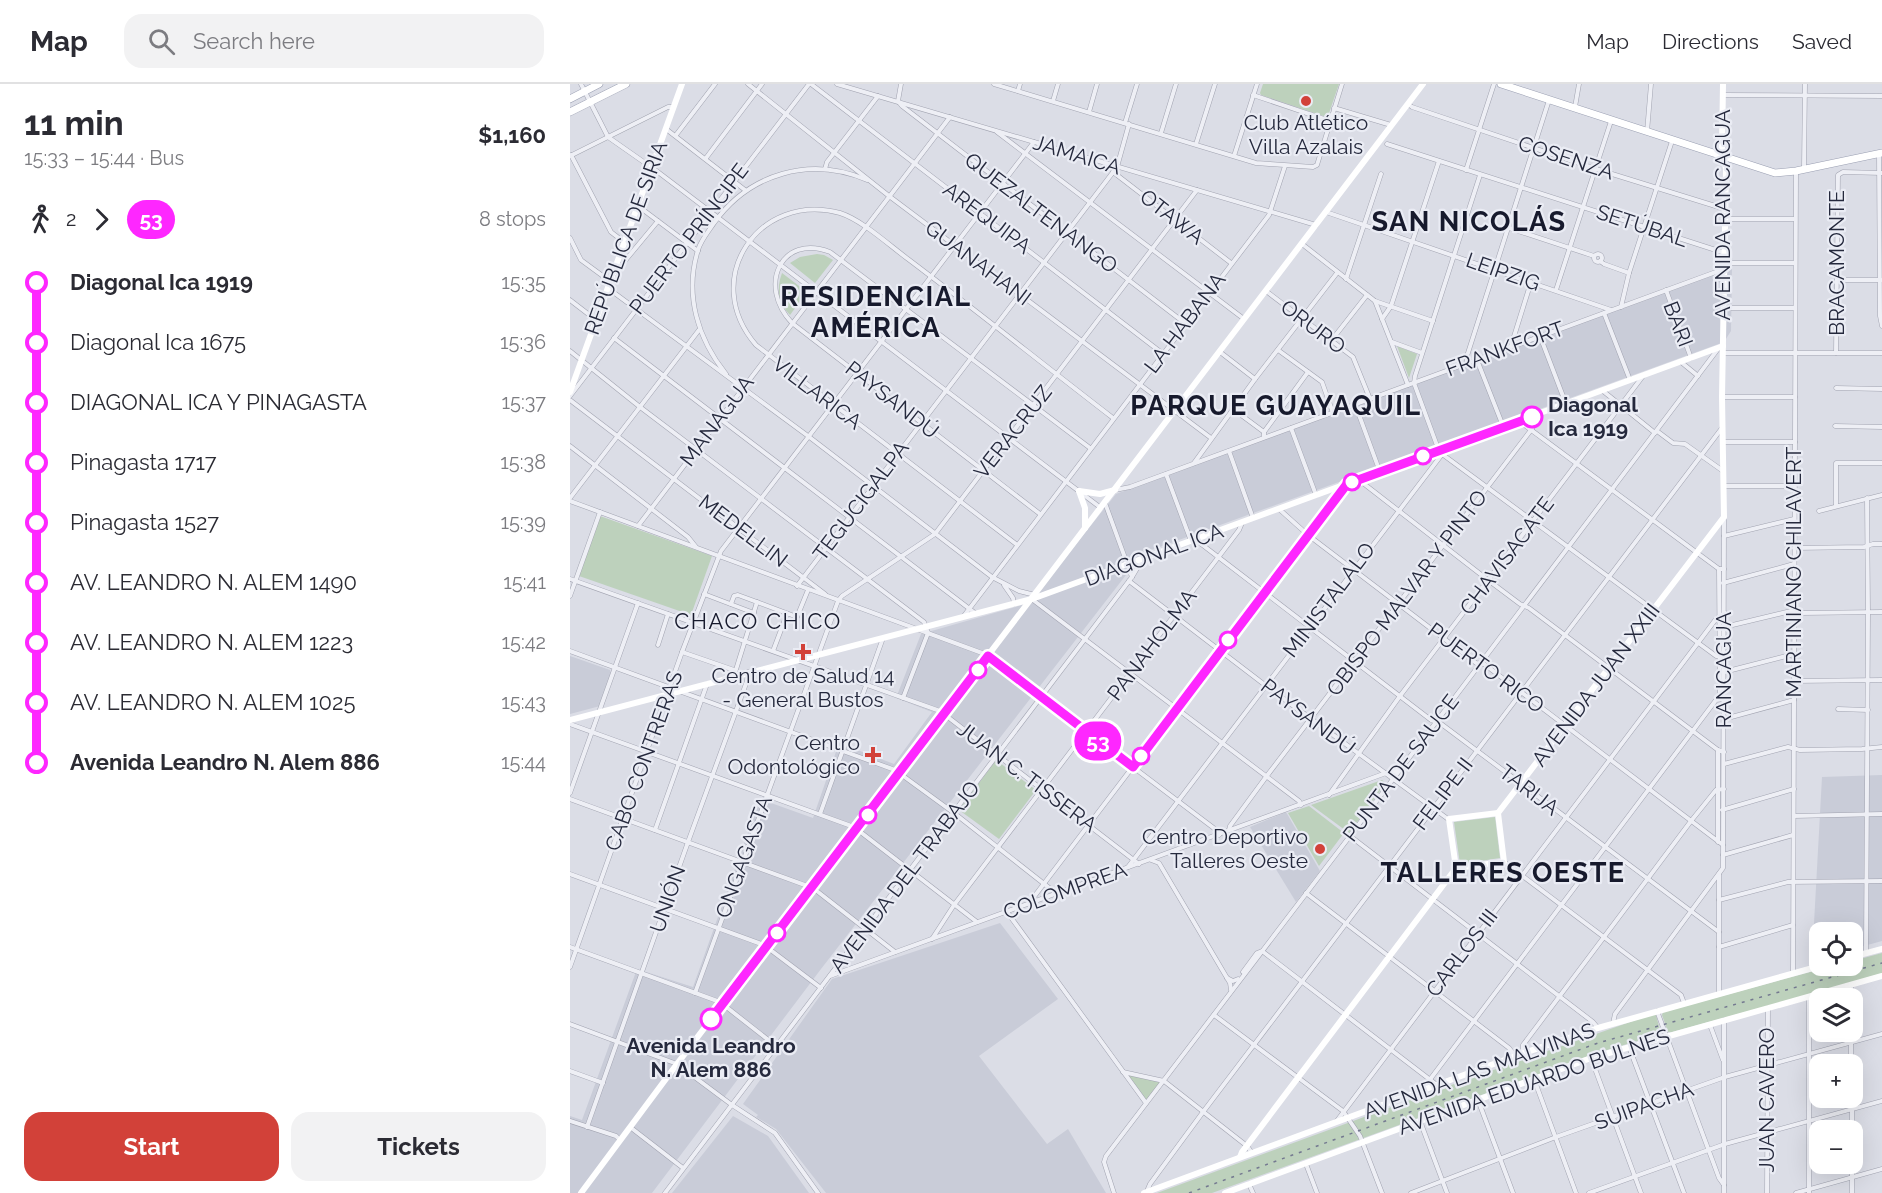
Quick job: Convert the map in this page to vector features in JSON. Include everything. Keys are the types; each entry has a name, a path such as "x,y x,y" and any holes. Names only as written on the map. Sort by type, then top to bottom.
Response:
{"main road":[{"path":"570,99 599,84"},
{"path":"570,112 626,84"},
{"name":"REPÚBLICA DE SIRIA","path":"570,394 682,84"},
{"path":"581,1193 1424,84"},
{"path":"1501,84 1775,173 1796,171 1881,153"},
{"name":"AVENIDA RANCAGUA","path":"1721,349 1725,253 1723,84"},
{"path":"1721,349 1724,517"},
{"name":"DIAGONAL ICA","path":"570,722 669,690 707,683 734,673 748,672 798,660 916,629 927,630 963,617 1034,597 1142,560 1630,380 1721,349"},
{"path":"1085,528 1085,508 1079,491 1100,494 1115,490"},
{"name":"AVENIDA JUAN XXIII","path":"1498,813 1724,517"},
{"path":"1240,1157 1456,868 1449,819 1498,813 1504,862 1456,868"},
{"path":"1863,954 1882,949"},
{"name":"AVENIDA LAS MALVINAS","path":"1146,1192 1350,1119 1515,1056 1598,1028 1809,969"},
{"name":"AVENIDA EDUARDO BULNES","path":"1840,988 1882,976"},
{"name":"AVENIDA EDUARDO BULNES","path":"1225,1193 1591,1058 1809,997"}],"street":[{"path":"581,84 608,137 750,241 1065,482 1103,506 1128,565 1131,579"},
{"path":"676,135 714,84"},
{"name":"GUANAHANI","path":"748,84 889,196 1138,386 1211,438"},
{"path":"706,158 762,84"},
{"name":"PUERTO PRÍNCIPE","path":"570,394 810,84"},
{"name":"AREQUIPA","path":"810,84 859,119 1162,353"},
{"name":"JAMAICA","path":"837,84 1317,225"},
{"path":"897,101 901,84"},
{"path":"994,84 1262,164 1313,167 1317,165 1342,84"},
{"path":"1018,91 1020,84"},
{"path":"1053,101 1058,84"},
{"path":"1089,112 1097,84"},
{"name":"TEGUCIGALPA","path":"797,586 1113,172 1117,166 1137,84"},
{"path":"1161,133 1176,84"},
{"path":"1197,144 1215,84"},
{"path":"1234,156 1257,84"},
{"path":"1466,170 1494,84"},
{"path":"1575,109 1579,84"},
{"path":"1647,132 1651,84"},
{"path":"1804,169 1805,84"},
{"path":"1253,95 1330,121"},
{"path":"1723,95 1882,96"},
{"path":"825,170 827,162 878,96"},
{"path":"1467,363 1467,356 1549,100"},
{"name":"QUEZALTENANGO","path":"897,101 1186,324"},
{"name":"COSENZA","path":"1408,104 1596,169 1725,209"},
{"path":"624,242 611,232 571,155 668,107 674,107"},
{"path":"1334,108 1392,125"},
{"name":"MANAGUA","path":"638,526 950,117"},
{"path":"1556,290 1611,121"},
{"path":"665,128 745,190"},
{"path":"994,130 1245,319"},
{"name":"CABO CONTRERAS","path":"570,966 719,555 760,498 1034,141"},
{"path":"1620,307 1672,141"},
{"name":"SETÚBAL","path":"1387,144 1725,253"},
{"path":"1881,153 1880,319 1882,326"},
{"path":"1382,319 1390,307 1439,161"},
{"name":"LA HABANA","path":"963,617 1016,544 1271,211 1285,166"},
{"path":"730,379 710,353 699,329 693,304 692,290 698,251 718,218 745,190 785,172 825,170 854,175 872,182"},
{"name":"MARTINIANO CHILAVERT","path":"1793,973 1796,171"},
{"name":"OTAWA","path":"1113,172 1231,262"},
{"name":"BRACAMONTE","path":"1836,353 1839,174 1843,172 1881,173"},
{"path":"1346,279 1381,174"},
{"path":"1480,175 1414,383 1440,452 1532,522 1722,658"},
{"name":"VERACRUZ","path":"838,601 866,579 936,534 1197,190"},
{"path":"637,205 698,251"},
{"name":"VILLARICA","path":"866,228 842,214 817,209 804,210 772,221 750,241 735,271 733,301 738,318 746,332 768,356 1016,544"},
{"name":"LEIPZIG","path":"1326,212 1611,310"},
{"path":"1725,219 1796,219"},
{"path":"614,275 658,221"},
{"path":"866,228 1113,418"},
{"path":"1509,228 1594,256 1600,254 1602,258 1600,261 1604,264 1629,273"},
{"path":"570,238 581,260 637,309 992,577 1004,585 1034,597 1085,639 1299,801 1300,805"},
{"path":"1302,244 1375,301 1433,321"},
{"path":"780,266 790,256 806,249 815,248 830,252 1090,448"},
{"path":"1724,266 1795,263"},
{"name":"PAYSANDÚ","path":"780,266 775,294 781,310 792,323 1040,514"},
{"name":"FRANKFORT","path":"1115,490 1130,487 1355,405 1666,290 1724,266"},
{"path":"1194,464 1255,379 1337,273"},
{"path":"1837,280 1881,280"},
{"path":"1511,347 1531,282"},
{"name":"BARI","path":"1666,290 1691,358"},
{"name":"ORURO","path":"1266,291 1354,359 1370,399"},
{"path":"1331,341 1367,295"},
{"path":"570,300 597,320"},
{"path":"1375,301 1408,385"},
{"path":"1724,308 1795,308"},
{"path":"1604,313 1630,380"},
{"path":"699,329 570,500 916,629"},
{"path":"1540,336 1566,404"},
{"path":"614,338 975,614"},
{"path":"1391,342 1422,353"},
{"path":"1721,349 1795,353 1882,353"},
{"name":"PUNTA DE SAUCE","path":"1114,1193 1104,1158 1698,376 1721,349"},
{"path":"1278,350 1322,382 1333,412"},
{"path":"570,351 640,407 924,622 927,630 903,698"},
{"path":"1220,352 1255,379"},
{"path":"1477,360 1504,427"},
{"name":"BARI","path":"1680,362 1698,376"},
{"path":"1264,437 1264,432 1308,372"},
{"name":"CHAVISACATE","path":"1329,795 1400,696 1643,376"},
{"path":"1836,388 1882,389"},
{"path":"1602,391 1656,432 1673,443 1685,444 1723,471"},
{"path":"1722,397 1795,397"},
{"name":"MEDELLIN","path":"570,400 829,598"},
{"path":"1355,405 1380,472"},
{"path":"1233,409 1264,432"},
{"name":"OBISPO MALVAR Y PINTO","path":"1229,831 1230,826 1266,777 1531,430 1541,413"},
{"path":"1519,421 1722,569"},
{"path":"1835,426 1882,427"},
{"path":"1291,428 1316,496"},
{"name":"FELIPE II","path":"1146,1192 1203,1112 1722,428"},
{"path":"1723,442 1795,442"},
{"path":"570,446 688,537 696,547"},
{"path":"1229,451 1254,519"},
{"name":"MINISTALALO","path":"1126,868 1440,452"},
{"path":"1836,506 1836,463 1882,463"},
{"path":"1166,474 1194,541"},
{"path":"1359,480 1488,580 1565,634 1721,751"},
{"path":"1029,904 1347,484"},
{"path":"1723,486 1795,486"},
{"path":"1820,511 1882,495"},
{"path":"1866,953 1867,498"},
{"name":"PUERTO RICO","path":"1279,510 1308,535 1476,663 1480,663 1521,693 1723,845"},
{"path":"570,596 600,512"},
{"path":"1722,569 1724,517"},
{"path":"1724,536 1794,519"},
{"name":"PANAHOLMA","path":"932,939 954,905 1218,558 1242,523"},
{"name":"TARIJA","path":"1194,541 1719,932"},
{"path":"1794,548 1882,544"},
{"name":"AVENIDA DEL TRABAJO","path":"664,1193 1042,697 1131,579 1142,560"},
{"path":"1722,583 1794,564"},
{"name":"RANCAGUA","path":"1719,993 1719,874 1723,868 1721,810 1721,751 1724,719 1722,569"},
{"name":"JUAN C. TISSERA","path":"570,579 814,665 944,714 1139,864"},
{"name":"PAYSANDÚ","path":"1131,579 1174,616 1265,685 1432,809 1449,819"},
{"path":"1004,585 1014,602"},
{"path":"731,604 734,596 738,595 797,617 808,590"},
{"path":"1014,602 1019,591"},
{"path":"704,594 754,613"},
{"path":"817,655 838,601"},
{"path":"682,652 734,673 758,602"},
{"path":"570,793 638,603"},
{"path":"1722,628 1794,610 1802,613 1882,612"},
{"path":"658,645 668,614"},
{"path":"773,651 787,614"},
{"name":"CARLOS III","path":"1333,1125 1653,701 1722,614"},
{"path":"927,630 988,656 1215,829 1219,835"},
{"path":"820,814 883,638"},
{"path":"570,651 669,690"},
{"path":"1722,672 1794,654"},
{"name":"ONGAGASTA","path":"695,993 817,655"},
{"name":"UNIÓN","path":"587,1127 747,681 748,672"},
{"path":"1794,681 1882,680"},
{"path":"655,830 707,683"},
{"path":"678,690 899,772 1057,894"},
{"path":"1419,1093 1716,700 1722,699"},
{"path":"1724,719 1794,700"},
{"path":"1838,709 1868,710"},
{"path":"570,722 857,829 977,922"},
{"path":"1724,764 1794,747 1800,750 1882,747"},
{"name":"RANCAGUA","path":"1721,751 1724,764 1721,789"},
{"name":"COLOMPREA","path":"830,976 1401,769"},
{"path":"1523,1054 1523,1045 1691,821 1721,789"},
{"path":"1721,810 1794,789"},
{"path":"570,799 813,888 896,952"},
{"name":"RANCAGUA","path":"1718,842 1721,810"},
{"path":"1794,816 1882,814"},
{"path":"1723,855 1794,835"},
{"path":"1350,837 1478,932 1598,1028"},
{"path":"1160,863 1163,855"},
{"path":"1150,860 1160,863 1232,990"},
{"path":"1504,862 1681,995 1684,1003"},
{"path":"570,874 767,946 821,988"},
{"path":"1613,1023 1615,1014 1647,969 1719,874"},
{"path":"1719,900 1793,882 1882,881"},
{"path":"1306,893 1509,1048 1515,1056"},
{"path":"1007,912 1146,1103"},
{"path":"1719,947 1793,925"},
{"path":"570,947 723,1004 776,1046"},
{"path":"1227,978 1236,981 1257,953 1262,951 1437,1086"},
{"name":"JUAN CAVERO","path":"1767,1193 1768,1008"},
{"path":"1657,1011 1719,1178 1724,1185"},
{"path":"1214,1015 1344,1111 1362,1142 1382,1193"},
{"path":"1724,1020 1724,1193"},
{"path":"570,1024 677,1064 732,1105 775,1133 818,1193"},
{"path":"1709,1024 1724,1064"},
{"name":"SUIPACHA","path":"1411,1193 1556,1137 1725,1077 1882,1034"},
{"path":"1809,1042 1809,1054"},
{"path":"1851,1043 1851,1054"},
{"path":"1628,1046 1684,1193"},
{"path":"1591,1058 1641,1193"},
{"path":"570,1071 603,1083"},
{"path":"1123,1072 1164,1081 1247,1146 1252,1153"},
{"path":"1534,1079 1576,1193"},
{"path":"1478,1100 1513,1193"},
{"path":"1814,1120 1882,1101"},
{"path":"1852,1110 1852,1120"},
{"path":"570,1121 616,1136 620,1140"},
{"path":"1420,1121 1447,1193"},
{"path":"1589,1193 1709,1149 1809,1121"},
{"path":"630,1128 683,1168"},
{"path":"1306,1163 1317,1193"},
{"path":"1796,1193 1882,1169"},
{"path":"1809,1174 1809,1191"},
{"path":"1852,1177 1852,1193"},
{"path":"1249,1184 1253,1193"}],"shaded area":[{"path":"1732,267 1731,331 1724,342 1143,553 821,969 652,1193 570,1193 570,1116 582,1120 637,969 693,987 760,799 813,818 839,743 894,764 932,712 896,698 921,634 1029,603 1116,494"},
{"path":"570,656 610,670 600,706 570,714"},
{"path":"1882,775 1882,941 1863,946 1863,922 1814,922 1822,777"},
{"path":"1286,812 1320,871 1296,902 1250,827"},
{"path":"1000,923 1058,999 979,1056 1047,1144 1068,1129 1106,1193 826,1193 776,1129 756,1117 758,1115 743,1104 832,979"},
{"path":"733,1116 768,1136 809,1193 672,1193"}],"green space":[{"name":"Club Atlético Villa Azalais","path":"1263,84 1339,84 1326,117 1261,95"},
{"path":"817,254 833,260 815,283 790,263 800,257"},
{"path":"782,273 807,292 790,315 779,296"},
{"path":"1397,346 1417,354 1409,378"},
{"path":"600,516 712,556 691,615 579,576"},
{"path":"996,760 1036,790 999,839 959,810"},
{"path":"1382,780 1386,783 1349,833 1311,805"},
{"name":"Centro Deportivo Talleres Oeste","path":"1309,806 1344,833 1319,866 1288,813"},
{"path":"1495,817 1500,858 1460,864 1454,822"},
{"path":"1882,953 1882,975 1834,988 1809,988 1809,995 1672,1032 1668,1032 1662,1015 1663,1012 1809,972 1809,976 1863,976 1863,958"},
{"path":"1653,1014 1656,1015 1660,1030 1657,1035 1594,1054 1212,1193 1157,1193 1465,1080"},
{"path":"1123,1072 1164,1081 1146,1103"}],"railway":[{"path":"1189,1193 1598,1043 1882,963"}],"bus line":[{"name":"53","path":"711,1019 988,656 1133,767 1347,484 1532,417"}],"place":[{"name":"Club Atlético Villa Azalais","path":"1306,101"},
{"name":"Diagonal Ica 1919","path":"1532,417"},
{"name":"Centro de Salud 14 - General Bustos","path":"803,652"},
{"name":"Centro Odontológico","path":"873,755"},
{"name":"Centro Deportivo Talleres Oeste","path":"1320,849"},
{"name":"Avenida Leandro N. Alem 886","path":"711,1019"}],"district":[{"name":"SAN NICOLÁS","path":"1469,222"},
{"name":"RESIDENCIAL AMÉRICA","path":"876,312"},
{"name":"PARQUE GUAYAQUIL","path":"1276,406"},
{"name":"CHACO CHICO","path":"758,621"},
{"name":"TALLERES OESTE","path":"1503,873"}]}
